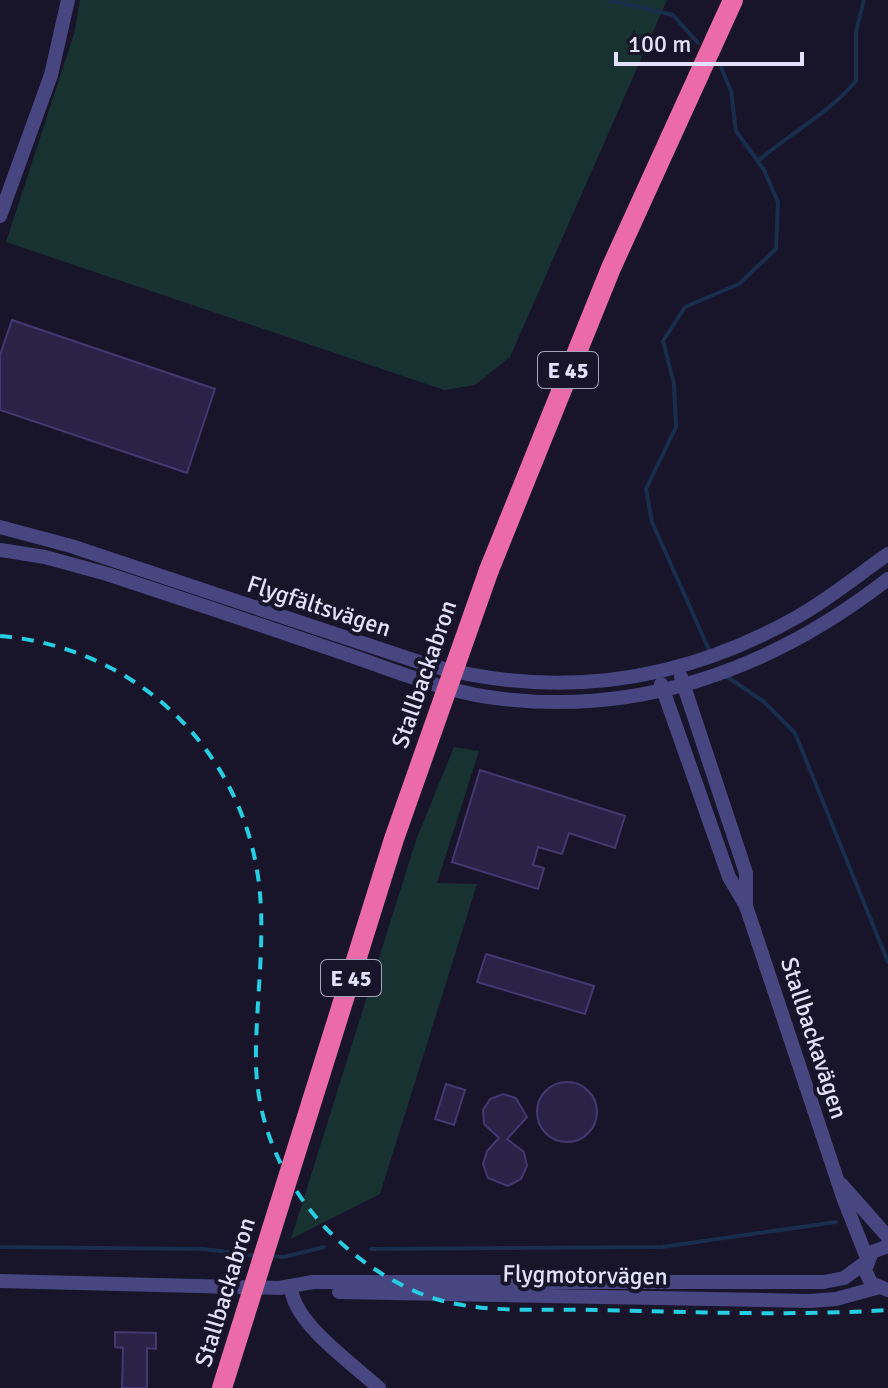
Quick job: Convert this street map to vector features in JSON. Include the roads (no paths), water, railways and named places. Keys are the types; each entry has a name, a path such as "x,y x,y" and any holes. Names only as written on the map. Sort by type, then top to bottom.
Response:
{"highway":[{"name":"Stallbackabron","path":"222,1388 394,839 489,570 605,281 733,0"}],"street":[{"path":"0,216 51,75 68,0"},
{"name":"Flygfältsvägen","path":"0,527 71,546 470,677 569,685 657,672 726,651 801,615 888,554"},
{"name":"Flygfältsvägen","path":"0,550 45,557 107,574 480,696 588,702 663,692 736,667 824,625 888,579"},
{"name":"Stallbackavägen","path":"684,666 685,685 746,873 746,906"},
{"name":"Stallbackavägen","path":"657,672 729,877 746,906 867,1260 867,1277 882,1289"},
{"name":"Stallbackavägen","path":"841,1184 888,1237"},
{"name":"Flygmotorvägen","path":"0,1281 291,1287 328,1282 824,1282 844,1278 878,1248 888,1246"},
{"path":"291,1287 292,1300 301,1317 379,1388"},
{"name":"Flygmotorvägen","path":"291,1287 311,1292 810,1301 882,1289"}],"waterway":[{"path":"609,0 673,15 698,43"},
{"path":"758,161 821,113 856,81 856,31 864,0"},
{"path":"710,652 652,522 646,489 676,427 674,384 663,341 685,307 739,284 776,249 778,202 764,170 736,131 731,91 720,65"},
{"path":"726,676 763,701 795,733 888,962"},
{"path":"371,1249 662,1247 836,1222"},
{"path":"0,1247 204,1249 257,1256"},
{"path":"270,1256 284,1257 324,1247"}],"railway":[{"path":"0,636 49,644 95,660 137,684 174,714 206,749 231,790 249,835 259,884 261,929 256,1065 260,1102 270,1138 285,1172 304,1203 328,1231 356,1255 386,1276 419,1293 485,1308 744,1313 888,1310"}]}
